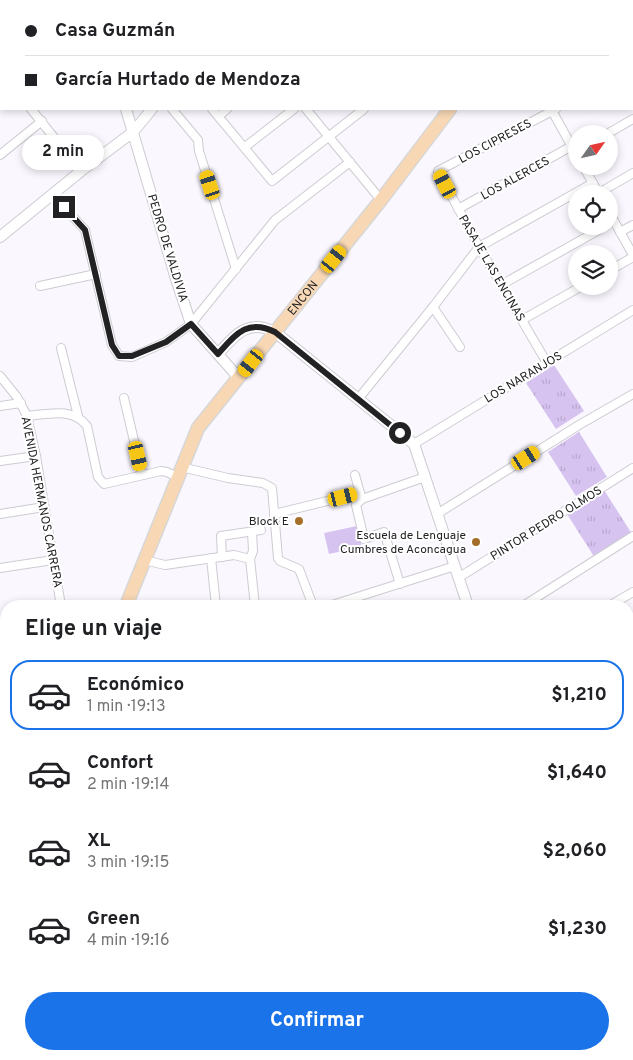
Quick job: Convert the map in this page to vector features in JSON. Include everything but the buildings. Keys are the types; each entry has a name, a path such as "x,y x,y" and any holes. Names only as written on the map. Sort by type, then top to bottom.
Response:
{"main road":[{"name":"ENCON","path":"128,600 198,428 381,200 449,110"}],"street":[{"path":"32,110 81,171"},
{"name":"PEDRO DE VALDIVIA","path":"126,110 191,324 239,378"},
{"path":"0,238 81,171 133,132 151,110"},
{"path":"173,110 198,140 199,151 236,269"},
{"path":"213,110 272,181 363,110"},
{"path":"218,116 226,110"},
{"path":"245,147 293,110"},
{"path":"307,110 381,200"},
{"path":"553,110 568,138"},
{"name":"LOS CIPRESES","path":"438,172 553,110"},
{"path":"618,128 633,119"},
{"path":"0,155 42,121"},
{"name":"LOS ALERCES","path":"458,209 568,154"},
{"path":"53,195 85,230 112,345 119,356 132,356 166,342 191,324 275,220 350,162"},
{"name":"PASAJE LAS ENCINAS","path":"438,172 479,247 547,363"},
{"path":"614,185 633,174"},
{"path":"358,399 479,247 593,183 588,175"},
{"path":"618,265 633,256 620,232 633,225"},
{"path":"501,285 590,235"},
{"path":"40,286 96,274"},
{"path":"522,320 568,294"},
{"path":"433,307 460,347"},
{"name":"LOS NARANJOS","path":"414,444 633,310"},
{"path":"218,354 234,336 249,327 264,327 275,332 414,444 466,600"},
{"path":"61,348 78,416 87,426 98,477 101,482 107,484 164,471 228,478 269,485 272,488 278,556 280,561 296,567 302,573 311,600"},
{"name":"AVENIDA HERMANOS CARRERA","path":"0,376 21,403 27,416 36,456 60,600"},
{"path":"437,514 579,425 633,394"},
{"path":"124,398 142,475"},
{"path":"0,406 21,403"},
{"path":"27,416 64,413 78,416"},
{"path":"0,461 36,456"},
{"name":"PINTOR PEDRO OLMOS","path":"458,578 633,468"},
{"path":"355,475 361,496 356,505 364,539 384,532 400,584"},
{"path":"274,514 361,496 425,478"},
{"path":"0,514 44,507"},
{"path":"222,557 221,536 261,530"},
{"path":"252,532 253,550 250,559 254,600"},
{"path":"532,600 633,536"},
{"path":"144,560 165,564 234,555 250,559"},
{"path":"211,558 215,600"},
{"path":"0,568 53,560"},
{"path":"348,600 455,566"},
{"path":"619,600 633,592"}],"green space":[{"path":"554,365 584,411 556,429 526,383"},
{"path":"579,432 607,477 576,496 548,452"},
{"path":"604,490 632,534 595,558 567,514"},
{"path":"357,526 362,547 329,554 324,533"}],"place":[{"name":"Block E","path":"299,521"},
{"name":"Escuela de Lenguaje Cumbres de Aconcagua","path":"476,542"}],"route":[{"path":"64,207 85,230 112,345 119,356 132,356 166,342 191,324 218,354 234,336 249,327 264,327 275,332 400,433"}]}
